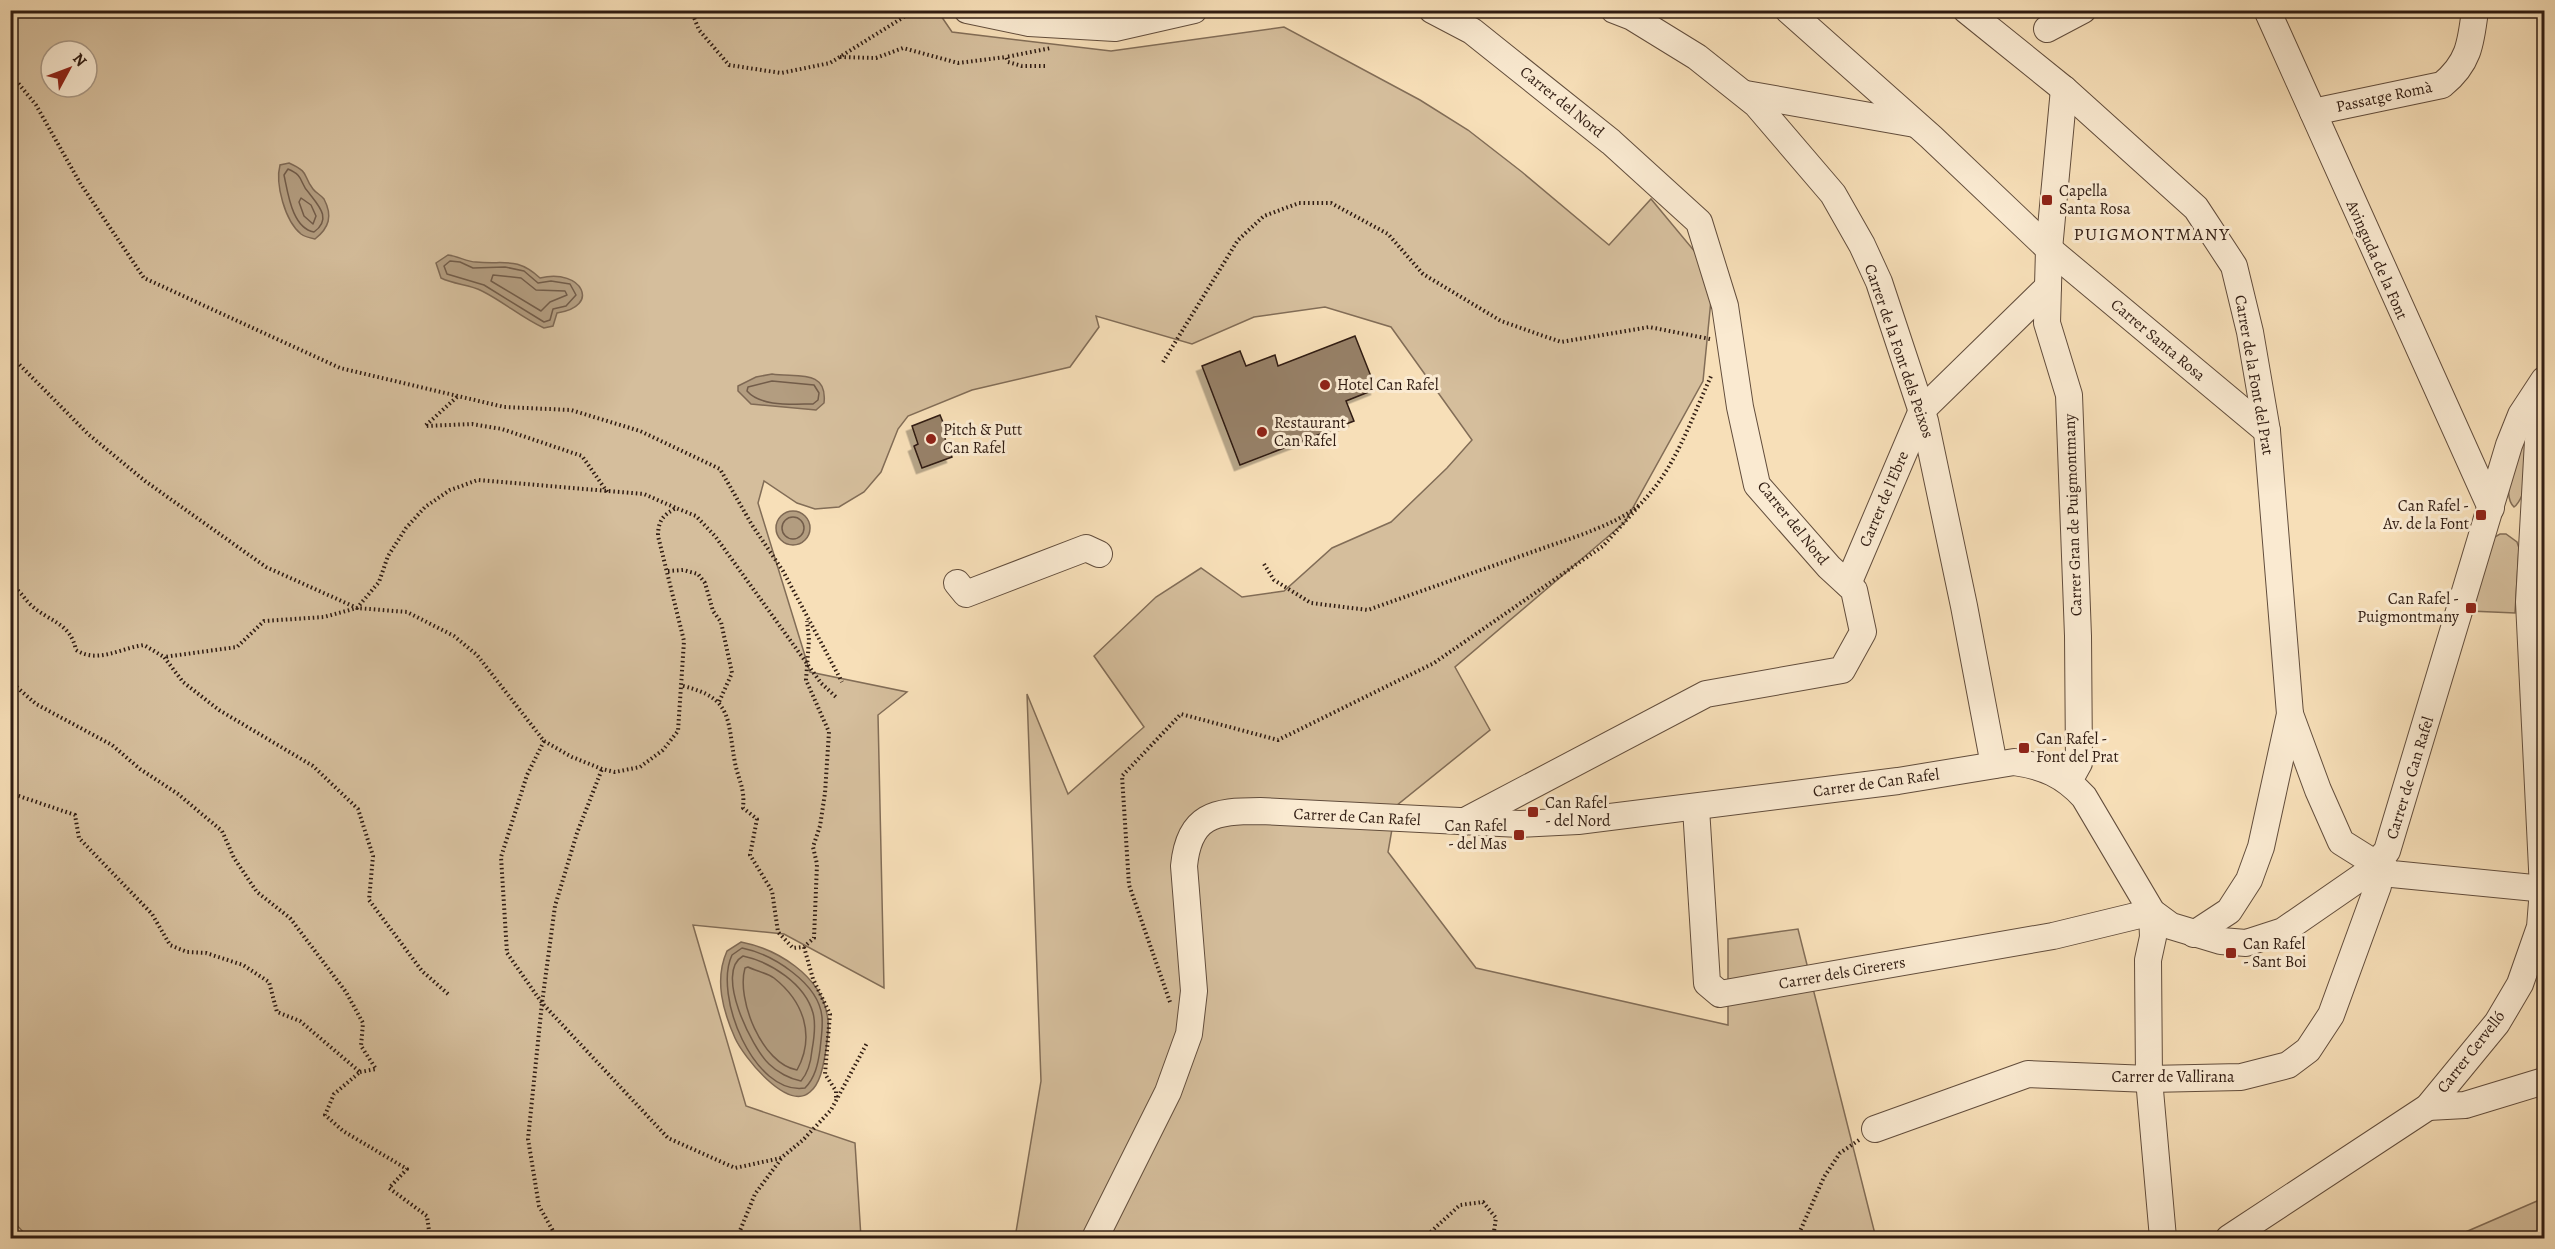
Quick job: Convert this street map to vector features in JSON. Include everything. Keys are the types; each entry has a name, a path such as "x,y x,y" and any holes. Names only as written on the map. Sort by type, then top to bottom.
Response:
{"street":[{"path":"967,10 1029,23 1115,28 1194,10"},
{"name":"Carrer del Nord","path":"1432,10 1472,31 1611,142 1699,222 1725,306 1729,342 1757,485 1828,567 1854,590 1863,632 1842,670 1706,694 1462,822"},
{"name":"Carrer de la Font dels Peixos","path":"1614,10 1632,17 1697,57 1746,94 1833,194 1862,245 1879,282 1922,410 1964,606 1994,765"},
{"path":"1788,10 2049,249"},
{"name":"Carrer de la Font del Prat","path":"1966,10 2064,89 2196,208 2234,266 2250,332 2267,431 2290,714 2261,847 2249,880 2229,911 2194,934"},
{"path":"2047,29 2083,10"},
{"name":"Avinguda de la Font","path":"2268,10 2455,434 2491,508"},
{"name":"Passatge Romà","path":"2313,112 2442,85 2457,73 2470,47 2475,10"},
{"name":"Carrer Gran de Puigmontmany","path":"2064,89 2049,249 2047,323 2069,395 2078,636 2079,752 2079,763 2069,781"},
{"path":"1746,94 1915,124"},
{"name":"Carrer Santa Rosa","path":"2049,249 2267,431"},
{"name":"Carrer de l'Ebre","path":"1848,584 1922,410 2048,287"},
{"name":"Carrer de Can Rafel","path":"1095,1239 1168,1092 1188,1034 1194,991 1184,866 1186,846 1191,834 1203,821 1218,813 1233,811 1520,824 1578,821 1898,781 2014,762 2033,765 2069,781 2084,797 2152,912 2171,926 2221,941 2246,943 2283,932 2378,864 2387,851 2509,445 2521,415 2544,380"},
{"name":"Carrer Cervelló","path":"2229,1239 2428,1107 2497,1023 2520,984 2540,927 2544,889 2537,603 2543,417"},
{"path":"957,583 966,594 1086,548 1099,554"},
{"path":"2290,714 2318,790 2341,842 2392,873 2544,889"},
{"name":"Carrer dels Cirerers","path":"1696,808 1707,983 1720,994 2053,936 2152,912"},
{"name":"Carrer de Vallirana","path":"1875,1129 2028,1074 2149,1079 2241,1077 2288,1065 2308,1050 2331,1015 2378,885 2378,864"},
{"path":"2152,912 2153,937 2148,960 2149,1079 2163,1239"},
{"path":"2428,1107 2465,1104 2544,1081"}],"path":[{"path":"691,10 699,30 729,65 782,73 830,63 915,10"},
{"path":"839,57 876,58 903,48 958,63 1058,48"},
{"path":"1006,57 1008,62 1022,66 1045,66"},
{"path":"10,73 36,105 80,183 144,278 340,368 504,407 571,410 640,431 720,468 752,525 783,572 842,682"},
{"path":"1162,362 1238,240 1264,216 1299,203 1330,203 1340,208 1388,234 1422,274 1501,321 1561,342 1649,327 1729,342 1673,456 1646,499 1603,546 1434,663 1278,740 1181,714 1122,776 1129,885 1165,994 1171,1004"},
{"path":"10,355 88,434 146,481 266,567 357,608 407,612 454,636 477,655 544,741 602,770 615,772 640,767 663,750 678,731 683,686 684,641 658,525 665,514 676,508"},
{"path":"458,396 425,426 472,424 502,429 582,456 608,493"},
{"path":"164,657 237,647 264,621 324,617 357,608 379,582 388,556 406,528 425,507 450,490 478,480 551,485 608,493 644,494 696,516 715,536 821,683 837,698"},
{"path":"1264,564 1275,580 1311,603 1368,610 1614,522 1646,499"},
{"path":"668,571 683,570 698,574 705,583 713,611 721,622 732,673 719,702"},
{"path":"10,586 18,589 29,604 50,615 73,636 76,650 87,656 100,657 123,648 144,645 164,657 183,682 219,710 313,766 358,809 373,856 369,900 422,971 448,994"},
{"path":"683,686 710,694 719,702 729,722 736,766 745,791 742,808 757,819 750,855 772,891 778,932 793,948 804,947 814,938 817,864 813,847 820,826 825,793 829,732 806,680 809,640 807,617"},
{"path":"10,681 36,704 112,746 140,769 178,794 222,831 234,858 257,892 290,918 346,992 363,1023 361,1046 376,1069 360,1072 333,1094 325,1115 343,1131 407,1169 389,1188 427,1216 430,1239"},
{"path":"544,741 527,775 501,857 507,952 542,1003 668,1138 735,1168 781,1158"},
{"path":"557,1239 539,1206 528,1140 555,906 577,833 602,770"},
{"path":"10,794 75,815 79,838 152,914 170,945 187,952 206,953 243,965 269,982 277,1012 300,1021 360,1072"},
{"path":"804,947 813,979 830,1014 825,1074 836,1091 836,1100"},
{"path":"736,1239 755,1194 781,1158 831,1110 867,1042"},
{"path":"1797,1239 1824,1177 1840,1153 1875,1129"},
{"path":"1424,1239 1460,1205 1483,1202 1496,1218 1493,1239"}],"shaded area":[{"path":"937,10 952,32 1111,51 1284,27 1420,100 1468,130 1609,245 1651,199 1696,253 1711,300 1703,381 1625,522 1455,667 1490,730 1396,806 1388,852 1476,968 1728,1025 1728,939 1798,929 1876,1238 1015,1238 1041,1081 1027,694 1068,794 1144,727 1094,656 1156,597 1201,568 1242,597 1284,591 1332,548 1391,522 1447,468 1472,440 1391,327 1325,307 1254,317 1192,344 1096,316 1099,327 1070,367 972,390 908,416 898,429 881,472 864,492 839,507 815,509 797,503 764,481 758,503 810,672 907,692 878,715 884,988 784,934 693,925 746,1106 855,1143 861,1238 29,1238 10,1218 10,11"},
{"path":"2536,409 2528,476 2520,500 2514,507 2509,499 2511,474"},
{"path":"2506,534 2517,542 2519,548 2515,613 2470,611 2493,538"},
{"path":"2544,1198 2544,1238 2453,1238 2454,1237"}],"water":[{"path":"289,163 303,172 313,189 327,205 328,221 324,231 315,239 303,235 295,228 286,211 280,192 279,173 280,165"},
{"path":"448,255 473,262 517,264 532,271 540,278 555,276 567,278 576,283 581,290 582,297 579,304 557,313 553,326 544,328 482,291 441,278 436,263"},
{"path":"772,374 815,379 821,384 824,392 824,403 816,410 751,404 738,391 738,386 756,377"},
{"path":"793,511 805,516 810,528 805,540 793,545 781,540 776,528 781,516"},
{"path":"741,942 769,951 795,966 816,987 823,1000 828,1024 823,1065 819,1080 813,1089 801,1096 790,1095 767,1079 747,1057 731,1028 722,995 721,973 727,951"}],"building":[{"path":"1355,336 1376,389 1346,401 1354,421 1240,465 1202,366 1240,351 1246,366 1275,355 1278,366"},
{"name":"Pitch & Putt Can Rafel","path":"940,415 947,432 943,433 952,457 922,468 914,446 918,444 912,426"}],"place":[{"name":"Capella Santa Rosa","path":"2047,200"},
{"name":"Hotel Can Rafel","path":"1325,385"},
{"name":"Restaurant Can Rafel","path":"1262,432"},
{"name":"Pitch & Putt Can Rafel","path":"931,439"},
{"name":"Can Rafel - Av. de la Font","path":"2481,515"},
{"name":"Can Rafel - Puigmontmany","path":"2471,608"},
{"name":"Can Rafel - Font del Prat","path":"2024,748"},
{"name":"Can Rafel - del Nord","path":"1533,812"},
{"name":"Can Rafel - del Mas","path":"1519,835"},
{"name":"Can Rafel - Sant Boi","path":"2231,953"}],"district":[{"name":"PUIGMONTMANY","path":"2152,234"}]}
